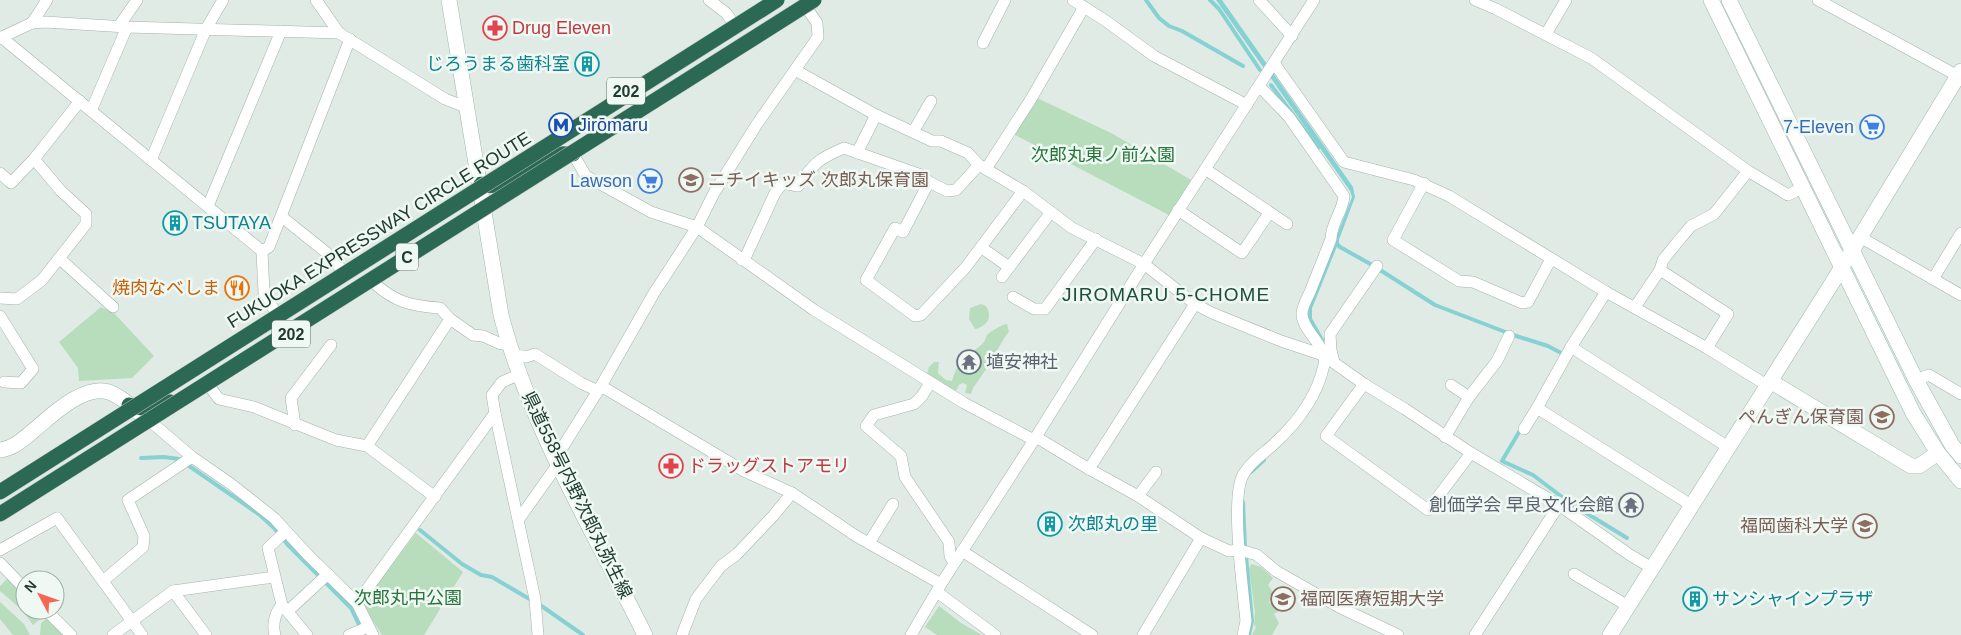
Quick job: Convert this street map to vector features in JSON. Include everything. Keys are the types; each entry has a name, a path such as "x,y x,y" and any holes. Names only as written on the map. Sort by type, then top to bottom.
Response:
{"highway":[{"name":"202","path":"0,484 276,313 773,0"},
{"name":"FUKUOKA EXPRESSWAY CIRCLE ROUTE","path":"0,492 777,0"},
{"name":"202","path":"0,520 151,422 485,214 573,154 812,2"},
{"name":"C","path":"0,514 812,2"},
{"path":"480,184 490,187 503,183 546,155 573,154"},
{"path":"365,256 388,250 457,206 471,203 485,214"},
{"path":"129,404 143,409 158,409 191,389 209,386"},
{"path":"38,461 58,458 115,423 130,417 151,422"}],"street":[{"path":"32,23 47,0"},
{"path":"92,111 123,27 137,0"},
{"path":"151,160 206,29 222,0"},
{"path":"316,0 339,33 445,99 468,108"},
{"name":"県道558号内野次郎丸弥生線","path":"450,0 501,315 510,349 533,409 558,464 645,635"},
{"path":"709,0 726,13 734,24"},
{"path":"983,43 1005,0"},
{"path":"1073,0 1154,56 1247,104"},
{"path":"1259,0 1292,36"},
{"path":"910,635 1178,210 1314,0"},
{"path":"1475,0 1499,4 1546,34 1591,58 1748,171 1788,195 1802,188"},
{"path":"1546,34 1566,0"},
{"path":"1711,0 1912,413 1938,453 1961,481"},
{"path":"1729,0 1916,380 1942,428 1961,456"},
{"path":"1610,635 1842,268 1959,74 1818,0"},
{"path":"519,519 558,464 562,448 600,389 654,293 696,226 714,193 752,132 818,37 812,2"},
{"path":"742,260 746,256 782,182 798,186 809,170 821,158 844,148 921,175 929,182 947,191 956,190 983,167 1031,99 1084,7"},
{"path":"276,313 264,293 262,251 1,38 32,23 45,22 123,27 339,33"},
{"path":"208,206 281,31"},
{"path":"262,251 270,247 350,39"},
{"path":"1274,63 1344,162 1424,183 1449,196 1606,292 1769,383 1911,466 1919,466 1938,453"},
{"path":"795,70 876,115 932,140 940,141 968,153 983,167 1023,191 1072,228 1144,264 1195,304 1212,314 1323,355 1445,437 1559,505 1630,555 1652,568"},
{"path":"1243,635 1246,621 1238,520 1239,484 1243,475 1301,417 1320,377 1325,363 1323,355 1318,343 1306,325 1302,312 1331,239 1331,229 1344,196 1289,117 1259,86"},
{"path":"913,132 931,101"},
{"path":"0,173 10,183 34,159 80,102"},
{"path":"858,153 876,115"},
{"path":"573,154 586,176 651,212 696,226 814,310 964,403 1035,438 1138,496 1201,538 1229,551 1240,550 1257,555 1276,571 1339,607 1398,635"},
{"path":"0,298 16,299 42,280 86,224 86,214 61,191 34,159"},
{"path":"1205,169 1286,224"},
{"path":"1635,307 1660,270 1663,260 1686,232 1691,226 1714,214 1748,171"},
{"path":"929,182 903,232 896,228 866,280 916,316 921,315 982,248 1023,191"},
{"path":"1424,183 1393,240 1459,281 1473,282 1522,303 1528,302 1551,258"},
{"path":"1178,210 1242,254 1270,213"},
{"path":"1002,278 1051,212"},
{"path":"282,217 327,253 342,270"},
{"path":"1933,279 1961,233"},
{"path":"1860,237 1961,295"},
{"path":"1013,297 1034,309 1045,309 1096,239"},
{"path":"982,248 1009,267"},
{"path":"59,258 113,307"},
{"path":"1334,362 1330,334 1377,266"},
{"path":"1660,270 1728,314 1707,348"},
{"path":"374,283 385,293 413,306 440,308 450,319 473,335 482,336 526,357 536,354 581,383 600,389 744,471 792,493 939,588 995,635"},
{"path":"1524,429 1571,347 1606,292"},
{"path":"1089,469 1195,304"},
{"path":"0,316 33,369 21,383 4,382"},
{"path":"367,446 450,319"},
{"path":"1445,437 1469,397 1497,361 1509,336"},
{"path":"295,425 291,398 332,345"},
{"path":"1571,347 1728,447"},
{"path":"520,374 502,382 492,395 519,519 535,603 538,635"},
{"path":"1916,380 1929,375 1961,394"},
{"path":"930,383 922,396 914,404 874,415 866,426 901,456 905,477 949,542 950,556 954,563"},
{"path":"1364,384 1326,436 1428,510 1470,453"},
{"path":"1451,385 1469,397"},
{"path":"209,386 219,399 254,407 336,440 367,446 435,497"},
{"path":"0,450 17,445 68,403 84,394 100,391 109,392 129,404 192,457 231,484 274,518 357,603 370,631 353,633"},
{"path":"1537,408 1691,505"},
{"path":"357,603 495,413"},
{"path":"103,581 143,547 144,536 128,500 192,457"},
{"path":"1138,496 1156,472"},
{"path":"682,635 696,598 716,572 738,554 792,493"},
{"path":"869,542 893,504"},
{"path":"1476,635 1559,505"},
{"path":"0,550 57,518 76,547 142,635"},
{"path":"286,531 268,548 274,577 285,608 306,635"},
{"path":"1143,635 1201,538"},
{"path":"962,551 1092,635"},
{"path":"0,563 15,579"},
{"path":"275,635 277,613 318,584 328,574"},
{"path":"1574,574 1628,606"},
{"path":"113,635 173,592 274,577"},
{"path":"173,592 206,635"},
{"path":"56,620 71,635"}],"green space":[{"name":"次郎丸東ノ前公園","path":"1035,97 1113,134 1191,180 1169,215 1013,134"},
{"path":"981,304 986,306 989,318 986,324 975,329 969,319 970,308"},
{"path":"101,307 114,313 154,356 132,378 79,381 78,368 59,342"},
{"path":"1007,324 1009,332 971,394 965,393 967,385 963,383 959,385 956,391 927,374 929,367 934,362 939,362 938,373 946,380 952,381 960,365 984,342 987,335 996,328"},
{"name":"次郎丸中公園","path":"416,533 463,572 424,635 382,635 362,604"},
{"path":"1251,564 1261,567 1273,578 1268,585 1274,594 1270,597 1269,603 1272,605 1274,603 1277,595 1284,601 1284,608 1274,614 1279,623 1272,635 1252,635 1256,627 1254,625 1255,612 1249,569"},
{"path":"8,578 15,585 15,604 0,591 0,586"},
{"path":"0,602 15,616 15,620 20,620 24,624 30,635 13,635 0,619"},
{"path":"939,606 961,623 982,635 937,635 925,627"},
{"path":"29,620 39,620 33,625"},
{"path":"44,620 51,620 66,635 40,635 41,623"}],"water":[{"path":"1216,0 1222,0 1353,187 1355,197 1337,245 1333,245 1352,197 1350,191"}],"waterway":[{"path":"1146,0 1159,18 1169,26 1182,31 1243,66"},
{"path":"1210,0 1219,9 1260,70"},
{"path":"1271,85 1318,148"},
{"path":"1322,340 1310,319 1310,308 1337,241"},
{"path":"1336,243 1374,266"},
{"path":"1377,268 1435,305 1508,333"},
{"path":"1513,335 1548,346 1563,354 1562,356"},
{"path":"1522,427 1502,461 1533,475 1570,503 1627,538"},
{"path":"141,458 164,457 179,459 260,515 351,608 364,635"},
{"path":"1251,472 1264,460"},
{"path":"1243,502 1245,548"},
{"path":"420,530 462,564 481,575 492,577 543,607 583,635"},
{"path":"1246,556 1252,621 1249,635"}],"place":[{"name":"Drug Eleven","path":"495,28"},
{"name":"じろうまる歯科室","path":"587,64"},
{"name":"Jirōmaru","path":"561,125"},
{"name":"7-Eleven","path":"1872,127"},
{"name":"ニチイキッズ 次郎丸保育園","path":"691,180"},
{"name":"Lawson","path":"650,181"},
{"name":"TSUTAYA","path":"175,223"},
{"name":"焼肉なべしま","path":"237,288"},
{"name":"埴安神社","path":"969,362"},
{"name":"ぺんぎん保育園","path":"1882,417"},
{"name":"ドラッグストアモリ","path":"671,466"},
{"name":"創価学会 早良文化会館","path":"1631,505"},
{"name":"次郎丸の里","path":"1050,524"},
{"name":"福岡歯科大学","path":"1865,526"},
{"name":"福岡医療短期大学","path":"1283,599"},
{"name":"サンシャインプラザ","path":"1695,599"}],"district":[{"name":"JIROMARU 5-CHOME","path":"1166,294"}]}
